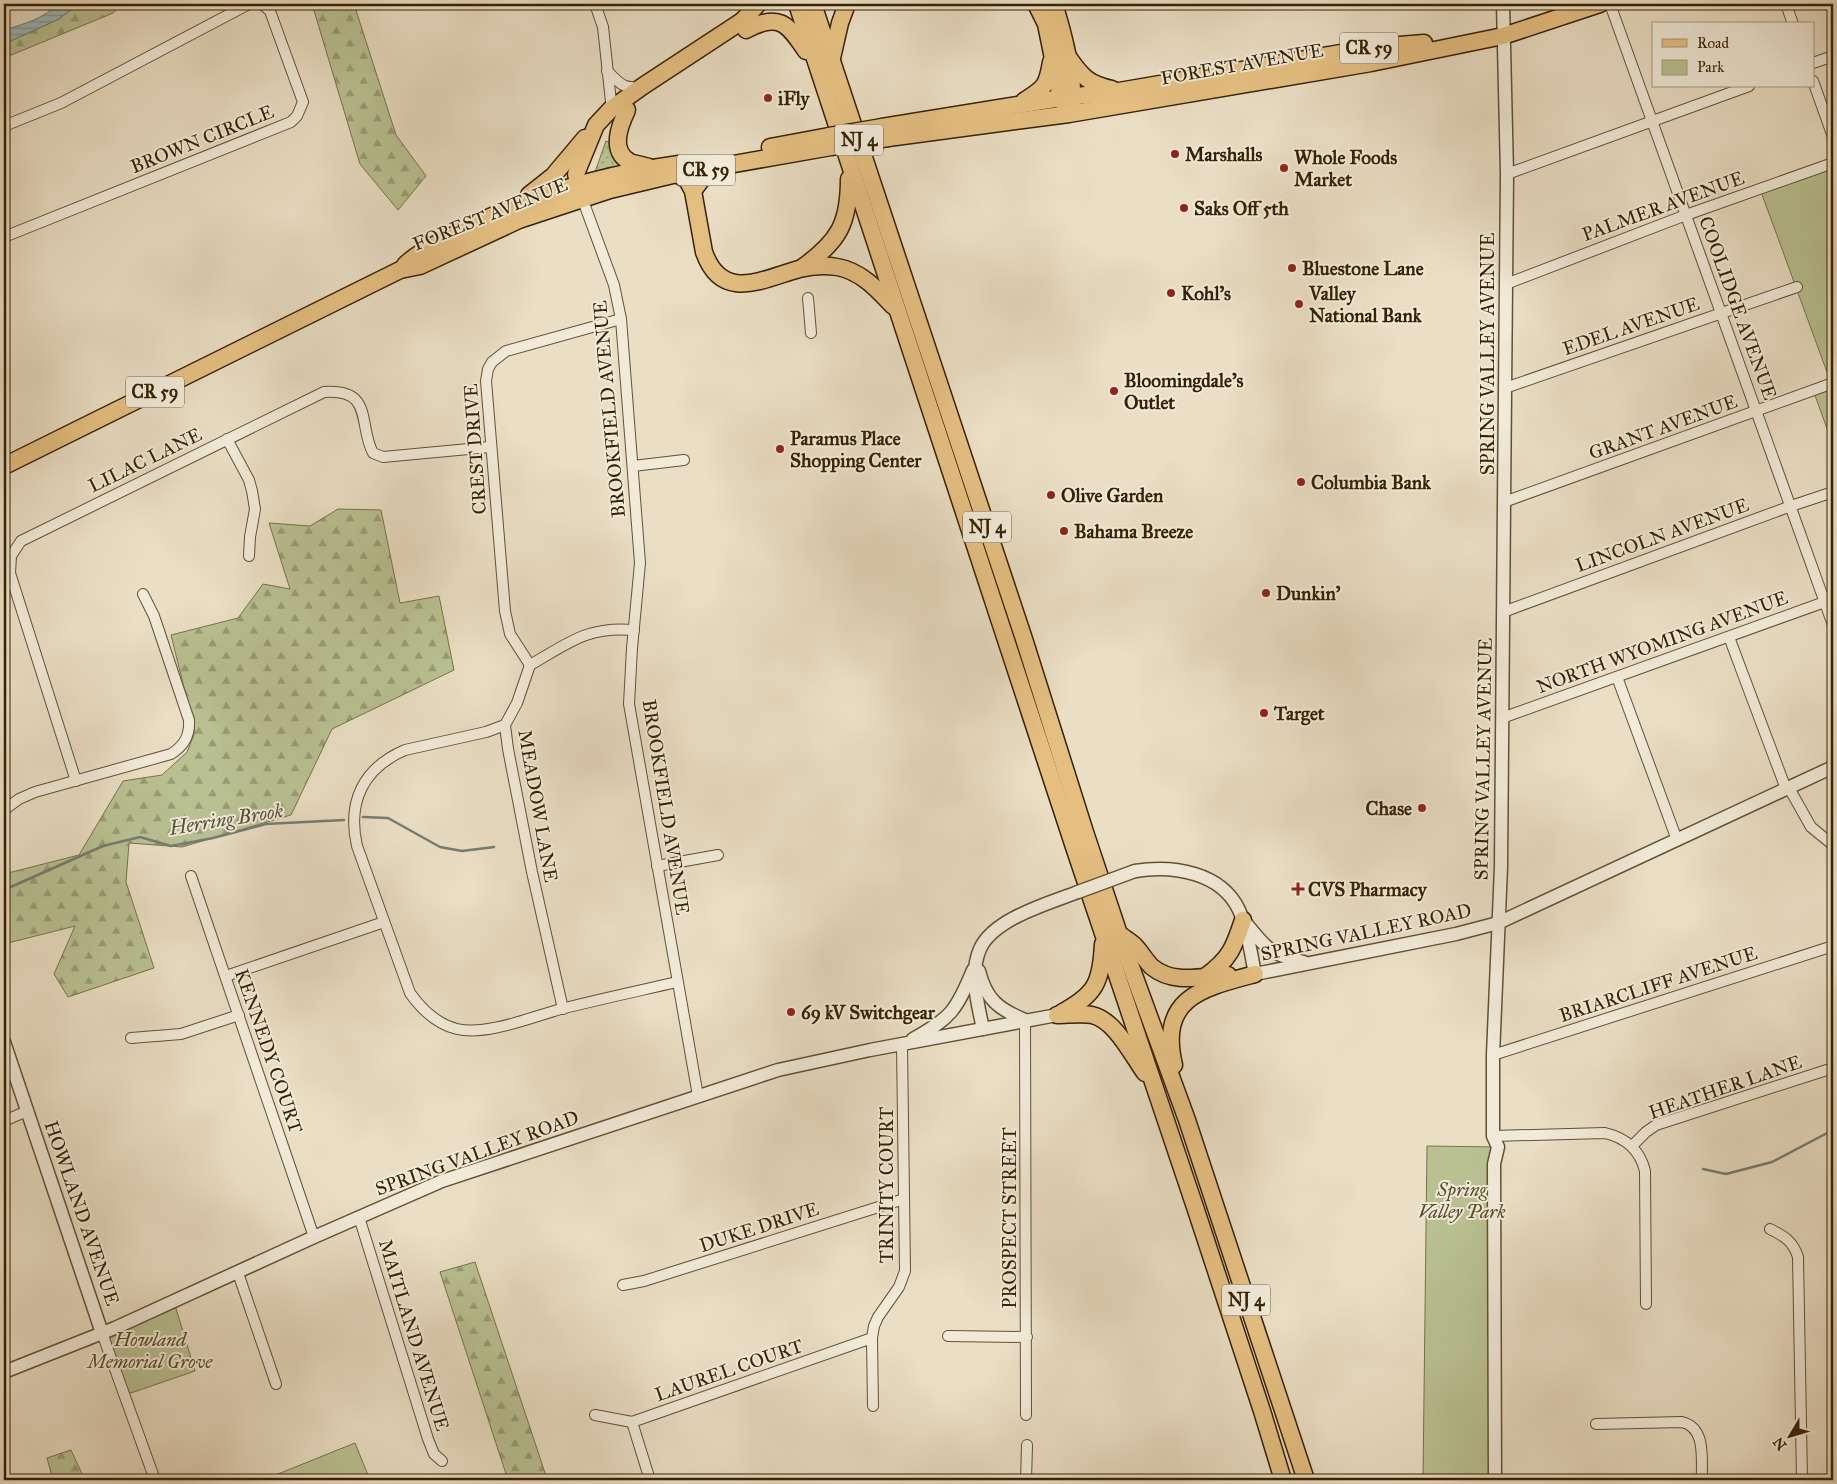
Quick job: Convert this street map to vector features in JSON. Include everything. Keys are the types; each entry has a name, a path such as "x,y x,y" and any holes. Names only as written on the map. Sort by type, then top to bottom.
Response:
{"main road":[{"path":"744,25 758,4"},
{"name":"NJ 4","path":"797,4 994,600 1112,935 1187,1120 1306,1480"},
{"name":"NJ 4","path":"814,4 1024,639 1112,935 1155,1088 1283,1480"},
{"path":"832,58 840,23 847,4"},
{"path":"1036,4 1060,56 1084,78 1096,85 1119,91"},
{"name":"CR 59","path":"1503,36 1600,4"},
{"path":"1057,8 1060,56 1069,114"},
{"path":"744,25 772,21 788,27 818,70"},
{"name":"FOREST AVENUE","path":"580,191 603,137 618,113 643,86 744,25"},
{"name":"FOREST AVENUE","path":"580,191 576,174 596,125 618,113 744,25"},
{"name":"FOREST AVENUE","path":"400,270 414,256 472,225 514,206 580,191 652,168 829,142 1020,104 1119,91 1376,47 1503,36"},
{"name":"FOREST AVENUE","path":"885,132 1069,114 1371,63 1503,36"},
{"path":"1020,104 1041,90 1060,56"},
{"path":"618,113 617,140 623,156 629,162 652,168"},
{"path":"514,206 553,176 596,125"},
{"name":"FOREST AVENUE","path":"4,466 400,270 420,266 580,191 610,190 678,174 714,169 829,142"},
{"path":"800,269 828,248 845,220 849,198 849,166"},
{"path":"693,191 702,179 714,169"},
{"path":"678,174 687,180 693,191 707,262 723,279 747,284 766,281 800,269 824,266 839,267 852,272 875,287 897,310"},
{"path":"1206,976 1229,956 1235,945 1243,920"},
{"path":"1057,1015 1083,1000 1095,986 1102,958 1112,935 1134,945 1151,966 1161,973 1181,979 1255,974"},
{"path":"1187,1120 1172,1055 1172,1032 1179,1010 1189,998 1209,986 1255,974"},
{"path":"1057,1015 1092,1015 1105,1021 1124,1043 1155,1088"}],"street":[{"path":"4,126 61,103 249,4"},
{"name":"BROWN CIRCLE","path":"4,237 291,122 297,116 303,102 270,11 262,4"},
{"path":"595,4 603,26 607,71 618,113"},
{"name":"SPRING VALLEY AVENUE","path":"1495,1480 1494,1164 1498,1147 1494,1136 1493,1055 1501,867 1506,284 1503,4"},
{"name":"COOLIDGE AVENUE","path":"1610,4 1790,506 1829,600 1833,625"},
{"path":"1786,4 1792,22"},
{"path":"1814,63 1833,56"},
{"path":"607,71 626,87 643,86"},
{"path":"1814,84 1833,137"},
{"path":"1506,174 1744,88"},
{"name":"PALMER AVENUE","path":"1506,284 1686,215 1833,163"},
{"name":"BROOKFIELD AVENUE","path":"580,191 614,285 621,319 640,563 629,704 698,1096"},
{"name":"EDEL AVENUE","path":"1505,388 1797,287"},
{"path":"808,298 811,333"},
{"name":"CREST DRIVE","path":"530,665 510,634 505,611 490,447 486,380 488,370 498,356 515,348 621,319"},
{"name":"GRANT AVENUE","path":"1504,502 1833,383"},
{"name":"LILAC LANE","path":"76,781 10,573 15,548 26,538 324,392 337,391 347,394 356,401 365,420 368,443 373,453 383,457 490,447"},
{"path":"227,439 249,480 252,490 255,509 249,556"},
{"path":"633,466 684,460"},
{"name":"LINCOLN AVENUE","path":"1503,612 1790,506 1833,492"},
{"path":"4,810 29,794 171,754 179,749 188,736 189,720 154,616 144,594"},
{"name":"NORTH WYOMING AVENUE","path":"1502,718 1829,600"},
{"path":"530,665 584,635 614,629 634,630"},
{"path":"1729,637 1787,788 1811,827 1833,845"},
{"name":"MEADOW LANE","path":"530,665 517,702 506,725 508,749 532,872 563,1009"},
{"path":"1616,677 1677,840"},
{"path":"506,725 486,732 405,750 381,763 370,774 363,785 354,809 354,834 410,993 426,1013 445,1025 464,1030 483,1030 677,982"},
{"name":"SPRING VALLEY ROAD","path":"983,1029 976,996 977,961 982,945 990,935 1001,927 1038,908 1135,872 1151,869 1179,870 1212,881 1224,890 1233,899 1243,920 1255,974 1311,964 1498,923 1833,767"},
{"path":"657,866 718,855"},
{"name":"KENNEDY COURT","path":"191,876 314,1236"},
{"path":"1243,920 1264,945 1274,953 1285,958 1311,964"},
{"path":"226,976 384,922"},
{"name":"BRIARCLIFF AVENUE","path":"1493,1055 1833,946"},
{"path":"977,961 984,988 992,1000 1003,1010 1025,1020"},
{"path":"902,1045 941,1023 951,1013 966,987 977,961"},
{"path":"131,1038 181,1034 239,1015"},
{"name":"SPRING VALLEY ROAD","path":"4,1372 102,1333 238,1273 314,1236 442,1181 698,1096 789,1068 1057,1015"},
{"name":"PROSPECT STREET","path":"1025,1020 1026,1416"},
{"name":"HOWLAND AVENUE","path":"4,1042 102,1333 155,1480"},
{"name":"TRINITY COURT","path":"873,1406 872,1338 874,1326 899,1287 905,1271 902,1045"},
{"name":"HEATHER LANE","path":"1632,1146 1649,1129 1656,1125 1833,1068"},
{"path":"4,1121 27,1111"},
{"path":"1494,1136 1605,1133 1620,1138 1632,1146 1638,1153 1645,1171 1646,1304"},
{"name":"DUKE DRIVE","path":"623,1284 644,1281 904,1199"},
{"name":"MAITLAND AVENUE","path":"359,1217 428,1439 434,1454 442,1461"},
{"path":"1770,1229 1787,1238 1798,1257 1802,1480"},
{"path":"238,1273 276,1384"},
{"path":"948,1336 1027,1337"},
{"name":"LAUREL COURT","path":"632,1422 872,1338"},
{"path":"595,1415 632,1422 650,1480"},
{"path":"1596,1424 1688,1423 1694,1427 1700,1438 1702,1480"},
{"path":"1026,1445 1026,1480"}],"green space":[{"path":"78,4 123,4 113,13 4,58 4,44 59,19"},
{"path":"312,4 354,4 396,135 426,176 398,210 360,164"},
{"path":"606,141 609,142 619,166 595,172"},
{"path":"1833,163 1833,445 1813,390 1831,383 1760,189"},
{"path":"338,509 381,510 400,603 439,596 454,670 332,729 291,815 182,847 129,843 126,882 154,968 68,997 54,974 75,926 4,944 4,874 79,855 123,781 162,775 187,752 195,732 171,635 238,618 263,584 290,589 269,523 310,526"},
{"name":"Spring Valley Park","path":"1427,1146 1498,1147 1494,1480 1423,1480"},
{"path":"475,1262 546,1480 508,1480 440,1272"},
{"name":"Howland Memorial Grove","path":"174,1302 195,1371 125,1395 102,1333"},
{"path":"355,1443 370,1480 263,1480"},
{"path":"71,1450 85,1480 53,1480 47,1458"}],"water":[{"path":"58,4 78,4 59,19 4,44 4,30 40,17"}],"waterway":[{"name":"Herring Brook","path":"363,817 388,818 440,847 462,851 494,847"},
{"name":"Herring Brook","path":"4,890 103,846 140,837 171,846 213,838 266,824 344,820"},
{"name":"Herring Brook","path":"1703,1169 1726,1174 1772,1162 1833,1130"}],"place":[{"name":"iFly","path":"768,98"},
{"name":"Marshalls","path":"1175,154"},
{"name":"Whole Foods Market","path":"1284,168"},
{"name":"Saks Off 5th","path":"1184,208"},
{"name":"Bluestone Lane","path":"1292,268"},
{"name":"Kohl's","path":"1171,293"},
{"name":"Valley National Bank","path":"1299,304"},
{"name":"Bloomingdale's Outlet","path":"1114,391"},
{"name":"Paramus Place Shopping Center","path":"780,449"},
{"name":"Columbia Bank","path":"1301,482"},
{"name":"Olive Garden","path":"1051,495"},
{"name":"Bahama Breeze","path":"1064,531"},
{"name":"Dunkin'","path":"1266,593"},
{"name":"Target","path":"1264,713"},
{"name":"Chase","path":"1422,808"},
{"name":"CVS Pharmacy","path":"1298,889"},
{"name":"69 kV Switchgear","path":"791,1012"}]}
